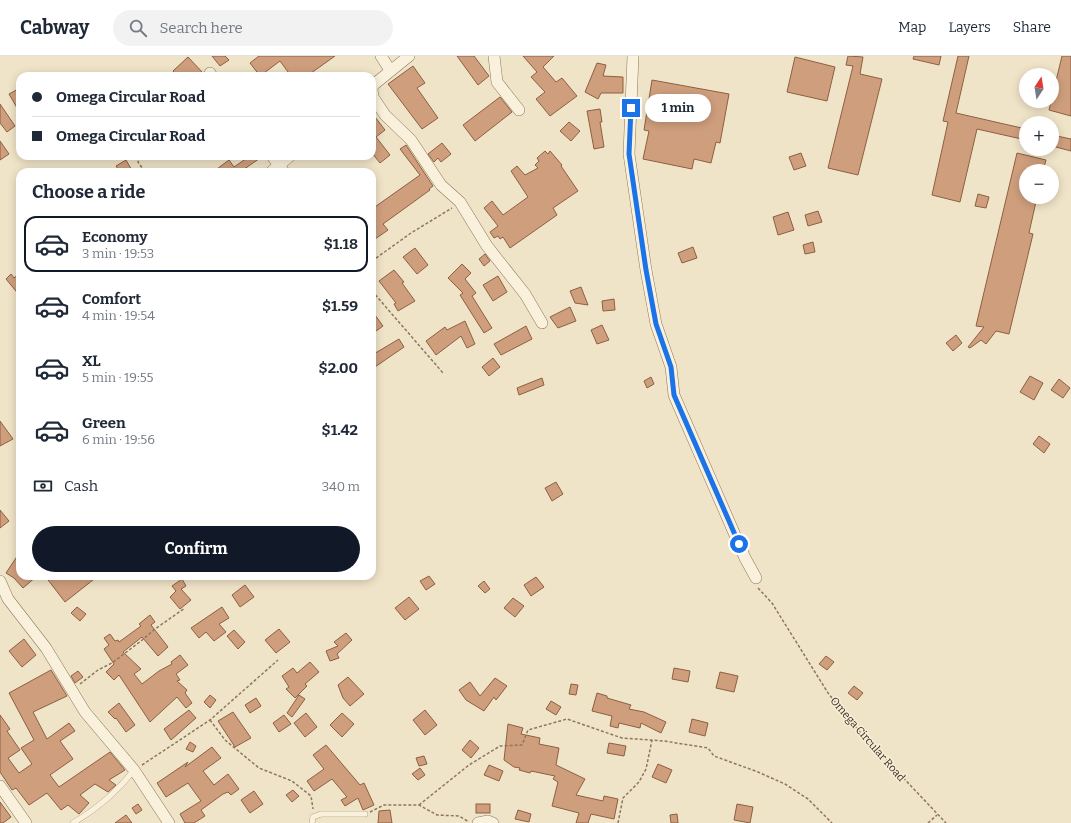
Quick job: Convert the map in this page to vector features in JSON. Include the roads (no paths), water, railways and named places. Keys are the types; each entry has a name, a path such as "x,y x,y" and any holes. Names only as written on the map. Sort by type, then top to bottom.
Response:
{"street":[{"path":"381,56 390,70"},
{"path":"376,83 390,70 409,56"},
{"path":"494,56 497,82 519,110"},
{"path":"633,56 629,154 646,270 656,324 671,367 674,395 757,583"},
{"path":"376,103 385,115 411,140 441,185 460,202 487,246 525,294 542,323"},
{"path":"280,168 287,160"},
{"path":"0,581 8,599 46,648 85,712 134,770 169,823"},
{"path":"0,786 26,823"},
{"path":"478,823 493,823"}],"lane":[{"path":"73,823 94,811 122,785 134,770"},
{"path":"313,820 321,814 365,814"}]}
